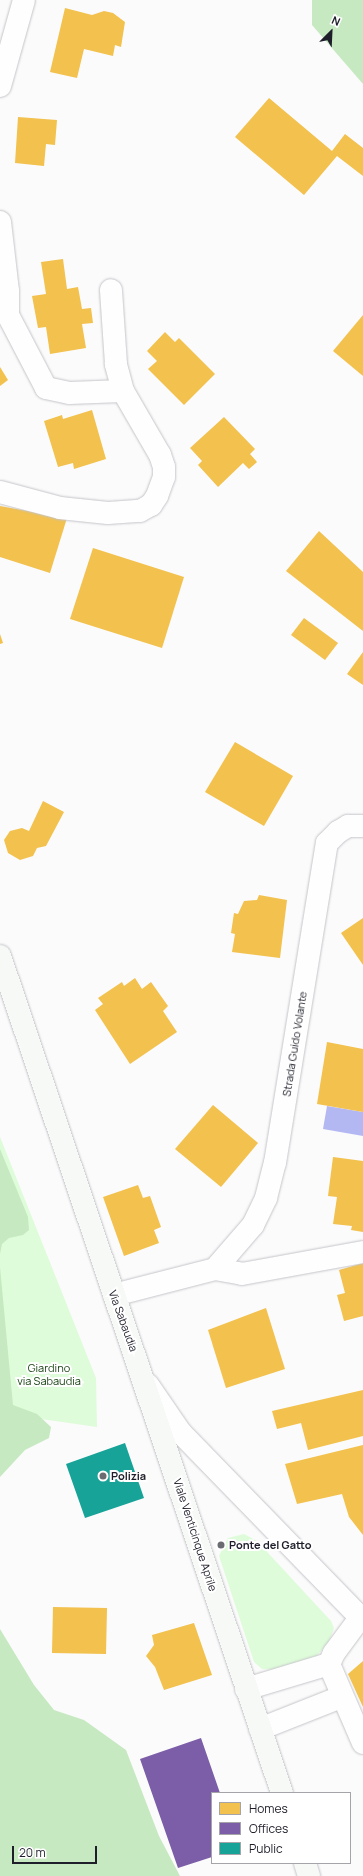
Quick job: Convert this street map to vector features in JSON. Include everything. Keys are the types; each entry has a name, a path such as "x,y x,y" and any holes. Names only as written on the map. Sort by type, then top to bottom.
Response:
{"street":[{"path":"0,86 24,0"},
{"path":"0,222 8,291 4,311 46,388 69,393 124,391"},
{"path":"0,492 40,504 87,511 140,511 151,505 164,477 164,467 160,455 124,391 116,364 111,290"},
{"name":"Strada Guido Volante","path":"215,1269 253,1225 266,1198 270,1184 327,843 338,832 348,826 363,826"},
{"name":"Via Sabaudia","path":"0,956 114,1295 145,1381 181,1433 362,1618"},
{"path":"114,1295 215,1269 242,1274 363,1252"},
{"name":"Viale Venticinque Aprile","path":"145,1381 246,1689 282,1792"},
{"path":"246,1689 329,1664 362,1618"},
{"path":"329,1664 341,1697 363,1743"},
{"path":"260,1729 341,1697"},
{"path":"305,1864 309,1876"}],"green space":[{"path":"312,0 363,0 363,84 312,25"},
{"name":"Giardino via Sabaudia","path":"0,1137 96,1378 97,1427 41,1419 9,1410 0,1324"},
{"path":"0,1149 28,1217 29,1230 23,1235 9,1238 2,1244 0,1254"},
{"path":"0,1267 13,1405 37,1414 51,1427 49,1438 25,1450 0,1477"},
{"path":"244,1534 257,1541 331,1621 334,1628 329,1642 313,1660 283,1670 262,1669 254,1662 219,1556 228,1538"},
{"path":"0,1629 34,1685 54,1710 84,1720 126,1750 159,1836 180,1876 0,1876"}],"water":[{"path":"327,1106 363,1112 363,1136 323,1129"}],"building: Homes":[{"path":"65,8 92,15 104,11 113,13 125,22 121,47 115,45 113,56 84,49 77,78 50,72"},
{"path":"269,98 332,151 345,134 363,148 363,176 337,156 304,195 235,137"},
{"path":"18,117 57,120 55,145 46,144 44,166 15,163"},
{"path":"63,259 67,289 78,287 82,309 91,308 93,323 82,324 86,348 50,354 46,327 38,328 32,296 46,294 41,262"},
{"path":"363,315 363,376 333,351"},
{"path":"165,332 175,342 179,338 215,374 184,405 148,369 157,361 147,351"},
{"path":"0,367 8,380 0,386"},
{"path":"92,410 106,459 74,469 73,463 58,467 44,421 62,415 63,419"},
{"path":"224,417 255,449 250,454 257,462 249,469 243,463 218,487 198,465 202,461 190,448"},
{"path":"0,506 67,518 50,573 0,557"},
{"path":"319,531 363,572 363,631 286,571"},
{"path":"93,548 184,577 162,648 70,619"},
{"path":"304,618 338,643 325,660 291,635"},
{"path":"0,634 3,643 0,644"},
{"path":"363,652 363,685 347,674"},
{"path":"235,742 293,776 264,826 205,792"},
{"path":"43,801 64,812 46,846 37,848 33,856 20,860 8,853 4,840 10,831 22,828 29,831"},
{"path":"259,895 287,900 280,958 232,952 235,934 231,933 234,913 238,914 244,901 257,900"},
{"path":"363,918 363,965 341,933"},
{"path":"135,978 142,989 151,982 168,1006 163,1011 177,1032 130,1064 95,1010 103,1004 98,998 122,982 124,986"},
{"path":"327,1042 363,1049 363,1112 317,1104"},
{"path":"213,1105 258,1143 221,1187 175,1149"},
{"path":"333,1157 363,1161 363,1232 351,1230 352,1226 333,1224 337,1197 328,1196"},
{"path":"138,1185 143,1198 150,1196 161,1227 154,1230 159,1243 124,1256 103,1197"},
{"path":"363,1263 363,1316 344,1321 337,1295 345,1293 339,1270"},
{"path":"266,1308 285,1369 226,1388 208,1330"},
{"path":"363,1390 363,1436 308,1450 301,1423 277,1429 272,1411"},
{"path":"363,1445 363,1535 349,1517 342,1494 297,1504 285,1464"},
{"path":"53,1607 107,1608 106,1654 52,1653"},
{"path":"194,1623 212,1675 164,1690 155,1667 146,1656 154,1645 152,1635"},
{"path":"363,1661 363,1707 348,1674"}],"building: Offices":[{"path":"201,1738 220,1792 211,1792 211,1857 178,1868 140,1759"}],"building: Public":[{"name":"Polizia","path":"125,1443 144,1498 85,1518 66,1464"}],"place":[{"name":"Polizia","path":"103,1476"},
{"name":"Ponte del Gatto","path":"221,1545"}]}
